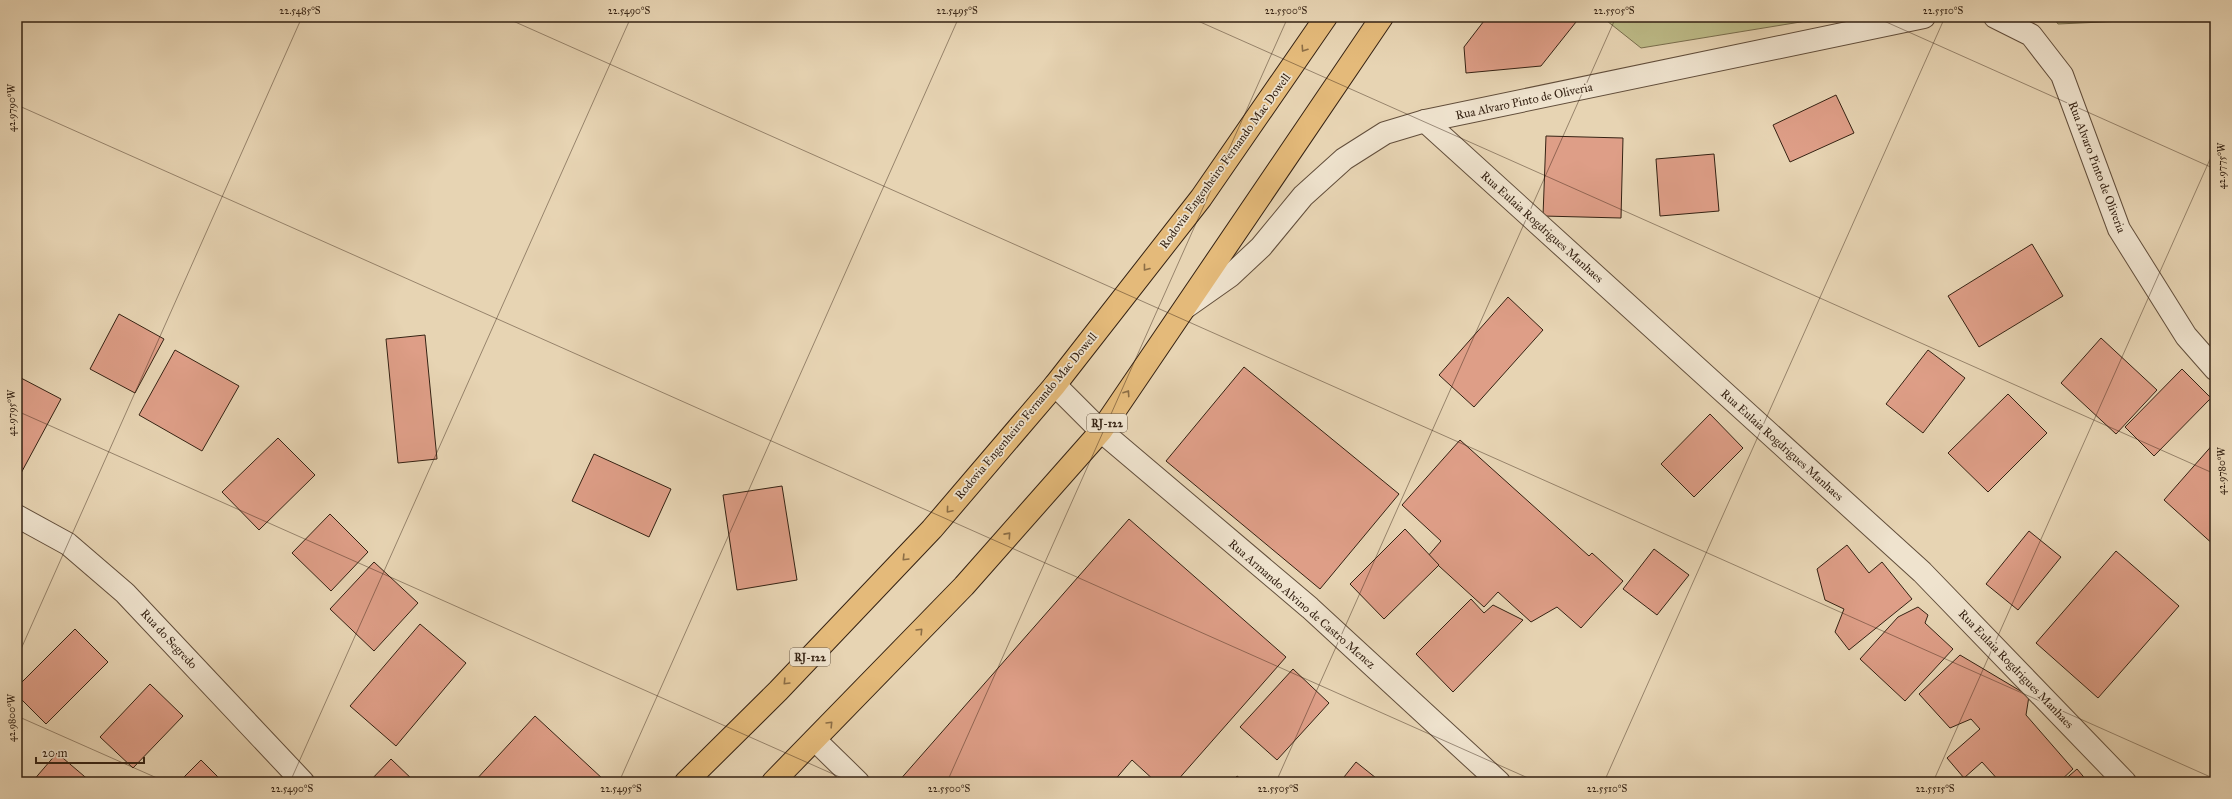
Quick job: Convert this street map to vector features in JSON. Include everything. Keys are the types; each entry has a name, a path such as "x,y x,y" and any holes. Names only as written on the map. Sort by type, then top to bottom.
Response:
{"main road":[{"name":"Rodovia Engenheiro Fernando Mac Dowell","path":"686,782 778,691 932,529 1055,385 1201,198 1326,17"},
{"name":"RJ-122","path":"773,782 964,586 1101,431 1382,17"}],"street":[{"name":"Rua Alvaro Pinto de Oliveria","path":"1186,307 1230,276 1261,246 1303,196 1344,159 1385,133 1425,121 1924,17"},
{"name":"Rua Alvaro Pinto de Oliveria","path":"1995,17 2031,35 2062,75 2119,229 2186,336 2215,370"},
{"name":"Rua Eulaia Rogdrigues Manhaes","path":"1425,121 1922,572 2126,782"},
{"name":"Rua Armando Alvino de Castro Menez","path":"1055,385 1101,431 1310,608 1499,782"},
{"name":"Rua do Segredo","path":"17,516 68,544 125,593 303,782"},
{"path":"815,740 858,782"}],"shaded area":[{"path":"1602,17 1831,17 1641,48"},
{"path":"2053,17 2146,17 2145,20 2058,24"}],"building":[{"path":"1487,17 1580,17 1541,66 1466,73 1464,47"},
{"path":"1836,95 1854,133 1790,162 1773,125"},
{"path":"1546,136 1623,138 1621,218 1543,216"},
{"path":"1714,154 1719,211 1660,216 1656,159"},
{"path":"2032,244 2063,296 1979,347 1948,296"},
{"path":"1508,297 1543,330 1474,407 1439,375"},
{"path":"119,314 164,339 135,393 90,369"},
{"path":"425,335 437,459 398,463 386,339"},
{"path":"2101,338 2157,390 2116,434 2061,383"},
{"path":"175,350 239,386 202,451 139,415"},
{"path":"1928,350 1965,378 1923,433 1886,404"},
{"path":"1244,367 1399,494 1320,589 1166,461"},
{"path":"2182,369 2211,398 2154,456 2125,427"},
{"path":"21,378 61,399 20,475 17,474 17,386"},
{"path":"2008,394 2047,433 1988,492 1948,453"},
{"path":"1710,414 1743,448 1694,497 1661,464"},
{"path":"278,438 315,475 259,530 222,492"},
{"path":"1460,440 1589,556 1592,553 1623,581 1581,628 1557,607 1531,622 1498,592 1484,607 1428,556 1441,541 1402,505"},
{"path":"2215,442 2215,546 2164,500"},
{"path":"594,454 671,489 649,537 572,501"},
{"path":"782,486 797,580 737,590 723,495"},
{"path":"330,514 368,552 331,591 292,553"},
{"path":"1129,519 1286,657 1176,782 1156,782 1132,760 1113,782 898,782"},
{"path":"1405,529 1439,565 1384,619 1350,584"},
{"path":"2029,531 2061,557 2018,610 1986,584"},
{"path":"1847,545 1869,573 1882,562 1912,599 1849,650 1835,632 1844,609 1825,600 1817,569"},
{"path":"1654,549 1689,575 1657,615 1623,589"},
{"path":"2116,551 2179,606 2098,698 2036,643"},
{"path":"374,562 418,603 374,651 330,609"},
{"path":"1471,599 1484,613 1493,605 1523,620 1453,692 1416,654"},
{"path":"1918,607 1928,615 1925,623 1953,649 1905,701 1860,659 1898,617"},
{"path":"420,624 466,663 396,746 350,706"},
{"path":"75,629 108,662 46,724 17,695 17,687"},
{"path":"1960,655 2029,696 2026,715 2073,769 2059,782 2000,782 1982,762 1964,778 1947,758 1980,729 1971,719 1950,728 1919,694"},
{"path":"1293,669 1329,703 1277,760 1240,727"},
{"path":"150,684 183,716 133,768 100,737"},
{"path":"535,716 604,780 602,782 474,782"},
{"path":"57,753 91,782 32,782"},
{"path":"391,759 415,782 369,782"},
{"path":"201,760 223,782 179,782"},
{"path":"1356,762 1381,782 1340,782"},
{"path":"2077,769 2088,782 2062,782"},
{"path":"1237,776 1245,782 1232,782"}]}
